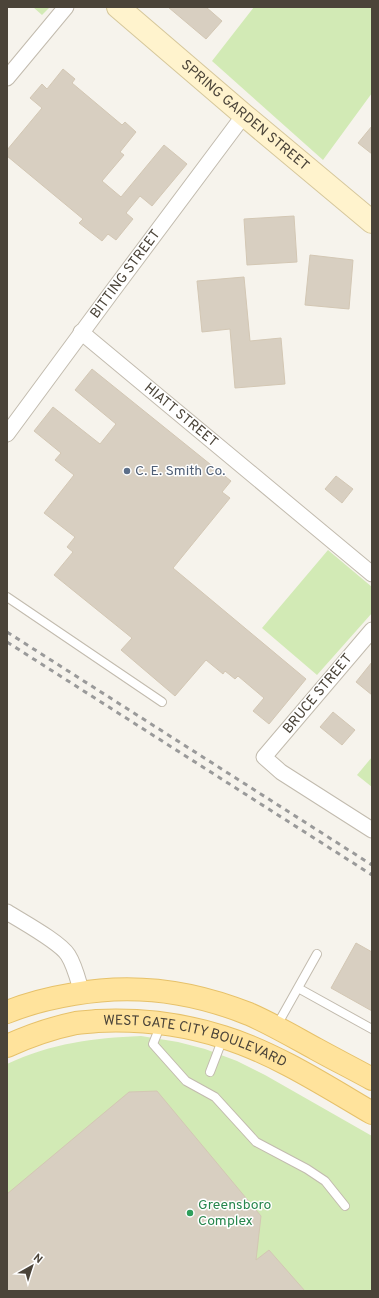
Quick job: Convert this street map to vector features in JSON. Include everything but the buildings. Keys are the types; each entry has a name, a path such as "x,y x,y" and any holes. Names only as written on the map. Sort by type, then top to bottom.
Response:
{"main road":[{"name":"SPRING GARDEN STREET","path":"118,7 372,222"},
{"path":"7,1012 33,1002 82,992 124,988 153,990 195,997 248,1014 276,1027 372,1079"},
{"path":"7,1041 27,1025 55,1014 82,992"},
{"path":"161,1023 163,1011 167,1008 171,1007 198,1013 219,1004"},
{"name":"WEST GATE CITY BOULEVARD","path":"7,1046 28,1036 77,1023 120,1020 161,1023 223,1037 269,1056 372,1113"}],"street":[{"path":"7,78 66,7"},
{"name":"BITTING STREET","path":"7,434 81,332 244,115"},
{"name":"HIATT STREET","path":"81,332 372,574"},
{"name":"BRUCE STREET","path":"372,630 264,757 281,772 372,830"},
{"path":"7,912 59,945 67,953 82,992"}],"lane":[{"path":"7,597 162,702"},
{"path":"276,1027 317,954"},
{"path":"298,988 372,1029"},
{"path":"161,1023 153,1044 186,1081 215,1097 256,1142 307,1169 325,1181 345,1206"},
{"path":"210,1072 223,1037"}],"green space":[{"path":"33,7 50,7 42,15"},
{"path":"254,7 372,7 372,93 323,160 212,61"},
{"path":"328,550 372,587 372,613 317,675 262,628"},
{"path":"372,757 372,787 357,775"},
{"name":"Greensboro Complex","path":"141,1036 178,1042 205,1049 237,1061 265,1075 372,1136 372,1291 7,1291 7,1064 57,1046 89,1040"}],"railway":[{"path":"7,632 372,865"},
{"path":"7,642 372,875"}],"place":[{"name":"C. E. Smith Co.","path":"127,471"},
{"name":"Greensboro Complex","path":"190,1213"}]}
